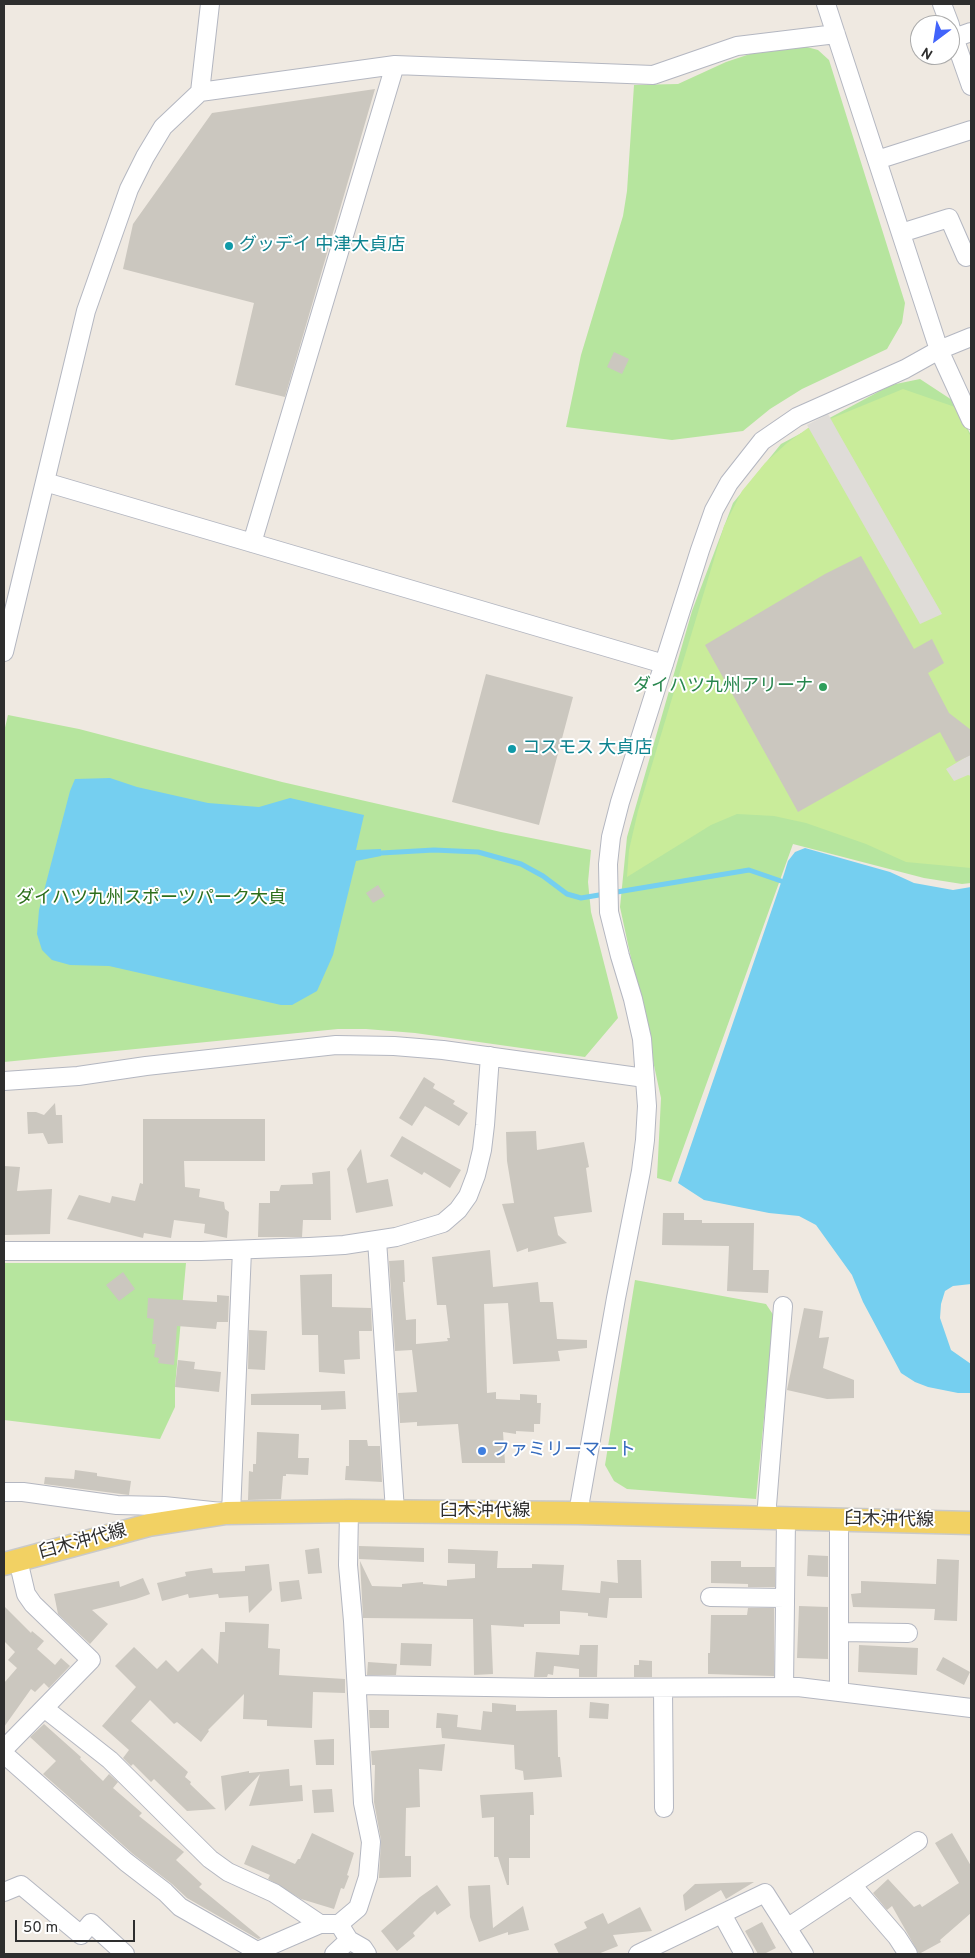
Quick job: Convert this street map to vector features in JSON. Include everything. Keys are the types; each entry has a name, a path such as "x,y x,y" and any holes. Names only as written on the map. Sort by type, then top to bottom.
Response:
{"main road":[{"name":"臼木沖代線","path":"11,1562 149,1525 231,1513 349,1511 578,1513 971,1523"}],"street":[{"path":"200,92 210,4"},
{"path":"826,4 939,350 971,420"},
{"path":"4,652 86,311 129,189 145,157 163,127 200,92 395,65 653,75 737,46 836,34"},
{"path":"960,55 971,86"},
{"path":"252,543 395,65"},
{"path":"877,160 971,130"},
{"path":"901,233 949,218 966,258 971,255"},
{"path":"578,1513 645,1140 647,1106 642,1039 609,912 608,864 611,836 620,802 714,510 729,483 762,442 797,417 905,369 939,350 971,337"},
{"path":"45,482 664,664"},
{"path":"4,1081 78,1076 146,1066 336,1045 394,1046 490,1056 645,1078"},
{"path":"4,1251 242,1250 327,1246 377,1240 423,1230 443,1223 458,1210 468,1196 482,1150 490,1056"},
{"path":"377,1240 395,1511"},
{"path":"4,1492 23,1492 117,1505 164,1506 231,1513 242,1250"},
{"path":"784,1306 776,1518 785,1598 784,1687"},
{"path":"4,1754 180,1907 254,1953 320,1924 339,1924 358,1908 368,1877 372,1842 363,1803 348,1565 349,1511"},
{"path":"839,1520 839,1692"},
{"path":"4,1749 91,1660 33,1604 26,1594 11,1562"},
{"path":"710,1598 785,1598"},
{"path":"839,1632 908,1633"},
{"path":"356,1685 663,1688 784,1687 971,1708"},
{"path":"663,1688 664,1808"},
{"path":"44,1708 110,1760 210,1859 228,1872 274,1893 320,1924"},
{"path":"787,1928 918,1841"},
{"path":"4,1892 21,1885 81,1935 91,1924 125,1954"},
{"path":"852,1885 897,1938 908,1954"},
{"path":"638,1954 765,1893 804,1954"},
{"path":"722,1914 744,1954"},
{"path":"339,1924 348,1940 363,1948 366,1954"},
{"path":"334,1954 348,1940"}],"green space":[{"path":"803,46 818,50 829,60 905,303 902,323 887,349 802,389 770,409 743,431 672,440 566,427 581,355 623,216 627,191 634,85 678,84 726,62 756,52"},
{"name":"ダイハツ九州アリーナ","path":"920,379 952,400 971,435 971,883 962,884 924,878 793,844 671,1182 657,1178 661,1098 620,907 627,837 692,611 733,503 781,444 891,385"},
{"name":"ダイハツ九州アリーナ","path":"903,389 955,407 971,437 971,868 906,862 866,844 806,823 774,816 737,814 711,825 627,877 629,850 638,811 724,526 742,491 765,463 787,443 808,428"},
{"name":"ダイハツ九州スポーツパーク大貞","path":"8,715 79,729 282,782 501,832 591,850 588,882 591,912 618,1018 585,1057 415,1033 338,1029 4,1062 4,732"},
{"path":"4,1263 186,1263 175,1387 175,1407 160,1439 4,1420"},
{"path":"635,1280 766,1304 774,1316 756,1499 627,1489 614,1481 605,1465"}],"shaded area":[{"path":"828,414 942,614 920,624 807,425"},
{"path":"971,754 971,776 968,775 954,781 946,769"}],"water":[{"path":"110,778 137,787 208,803 259,807 290,798 364,815 356,850 381,849 381,856 356,861 333,955 317,991 292,1005 281,1005 109,966 70,965 52,960 42,950 37,934 39,910 70,791 75,779"},
{"path":"805,848 890,872 914,883 953,890 971,887 971,1284 953,1286 945,1291 941,1304 940,1318 951,1350 971,1364 971,1393 958,1393 928,1387 915,1382 901,1373 863,1302 852,1275 816,1225 799,1216 769,1213 704,1200 678,1183 788,861 795,852"}],"building":[{"name":"グッデイ 中津大貞店","path":"375,89 285,397 235,385 254,303 123,269 133,224 212,113"},
{"path":"614,352 629,359 622,374 607,367"},
{"path":"861,556 914,649 932,639 944,663 928,673 949,713 971,730 971,755 956,762 940,732 798,812 705,645 825,574"},
{"name":"コスモス 大貞店","path":"486,674 573,697 539,825 452,802"},
{"path":"378,885 385,896 373,903 366,893"},
{"path":"424,1077 435,1084 433,1088 455,1101 453,1104 468,1113 459,1126 425,1106 412,1126 399,1118"},
{"path":"55,1103 56,1115 62,1115 63,1143 48,1144 43,1133 28,1134 27,1112 36,1112 44,1115"},
{"path":"143,1119 265,1119 265,1161 184,1161 185,1187 200,1189 199,1197 224,1202 225,1209 229,1212 227,1238 204,1233 205,1224 174,1220 171,1238 144,1233 143,1238 67,1219 79,1195 110,1203 112,1196 135,1201 140,1183 143,1184"},
{"path":"536,1131 537,1150 584,1142 589,1167 586,1168 592,1212 554,1217 558,1235 567,1243 528,1252 528,1248 517,1252 502,1204 514,1203 507,1161 506,1132"},
{"path":"402,1136 461,1170 450,1188 424,1172 422,1175 390,1156"},
{"path":"361,1149 367,1183 388,1179 393,1206 356,1213 347,1169"},
{"path":"4,1166 20,1167 17,1191 52,1189 50,1234 4,1235"},
{"path":"330,1171 331,1220 303,1220 302,1237 258,1237 259,1203 270,1203 270,1191 279,1191 281,1185 313,1184 312,1173"},
{"path":"663,1213 684,1213 684,1220 702,1220 702,1223 754,1223 753,1270 769,1270 768,1293 727,1291 729,1246 662,1245"},
{"path":"490,1250 493,1287 538,1282 540,1302 553,1302 557,1339 587,1340 587,1348 558,1351 560,1361 513,1364 508,1303 484,1304 487,1393 496,1392 496,1399 520,1400 520,1394 537,1395 537,1403 541,1403 540,1424 534,1424 534,1432 516,1431 516,1434 503,1432 505,1463 462,1463 458,1424 417,1426 417,1422 400,1423 398,1393 417,1392 412,1350 395,1351 389,1261 404,1260 405,1282 403,1282 406,1320 416,1319 416,1344 448,1341 447,1338 450,1338 446,1305 437,1305 432,1257"},
{"path":"123,1272 135,1289 119,1301 106,1285"},
{"path":"332,1274 332,1307 371,1308 372,1331 359,1331 360,1359 344,1360 345,1374 319,1372 318,1335 302,1335 300,1275"},
{"path":"217,1295 229,1296 228,1322 217,1322 216,1329 177,1326 174,1365 158,1363 159,1358 154,1357 156,1344 152,1344 154,1319 147,1318 148,1298 217,1302"},
{"path":"804,1308 823,1311 819,1338 829,1337 823,1368 854,1380 854,1398 827,1399 787,1390"},
{"path":"249,1330 267,1331 265,1370 248,1369"},
{"path":"178,1360 195,1362 194,1369 221,1372 219,1392 175,1387"},
{"path":"345,1391 346,1409 321,1410 321,1405 251,1405 251,1394"},
{"path":"257,1432 299,1434 298,1458 309,1458 308,1475 286,1474 286,1476 283,1476 281,1499 248,1500 249,1471 253,1472 253,1464 256,1464"},
{"path":"349,1440 367,1440 368,1446 380,1446 382,1482 345,1480 346,1466 349,1466"},
{"path":"75,1470 97,1473 97,1476 131,1481 129,1495 44,1484 45,1477 74,1479"},
{"path":"359,1546 424,1548 424,1562 359,1559"},
{"path":"319,1548 322,1573 308,1574 305,1550"},
{"path":"448,1549 498,1551 497,1568 532,1568 532,1564 564,1565 562,1590 600,1593 601,1581 618,1583 617,1560 641,1560 642,1598 609,1598 607,1618 588,1616 588,1613 560,1611 560,1624 524,1624 524,1627 491,1625 493,1674 474,1675 473,1619 363,1618 360,1561 372,1586 402,1587 402,1584 423,1582 423,1584 447,1586 447,1580 475,1578 475,1564 448,1563"},
{"path":"808,1555 828,1556 828,1577 807,1576"},
{"path":"937,1559 959,1560 957,1621 934,1620 935,1609 853,1607 851,1594 861,1593 861,1581 936,1584"},
{"path":"711,1561 741,1561 741,1567 775,1567 775,1587 748,1587 748,1584 711,1583"},
{"path":"269,1564 272,1590 249,1613 248,1596 219,1598 218,1594 189,1598 188,1594 162,1601 157,1583 186,1576 185,1572 212,1568 213,1573 245,1571 245,1566"},
{"path":"143,1578 150,1594 92,1610 108,1624 90,1644 58,1614 54,1594 119,1581 120,1587"},
{"path":"299,1580 302,1599 281,1602 279,1582"},
{"path":"4,1606 31,1633 32,1631 44,1641 37,1649 55,1665 61,1658 70,1666 49,1688 44,1683 35,1692 31,1689 4,1727 4,1683 17,1668 8,1660 15,1652 4,1641"},
{"path":"799,1606 828,1607 828,1659 797,1658"},
{"path":"748,1608 774,1608 774,1676 708,1674 711,1615 747,1615"},
{"path":"225,1622 269,1624 268,1648 280,1649 279,1675 345,1679 345,1693 313,1692 312,1728 267,1726 267,1720 243,1719 244,1694 208,1730 201,1742 177,1722 174,1724 150,1700 131,1721 188,1772 185,1777 191,1782 190,1784 216,1809 187,1811 154,1779 151,1782 133,1764 131,1766 123,1758 129,1750 102,1726 136,1687 115,1666 134,1647 157,1669 166,1660 178,1672 202,1648 218,1664 220,1632 225,1632"},
{"path":"401,1643 432,1644 431,1666 400,1665"},
{"path":"580,1645 598,1645 597,1677 579,1677 579,1669 554,1666 553,1675 548,1674 547,1677 534,1677 536,1652 579,1655"},
{"path":"859,1645 918,1648 917,1675 858,1672"},
{"path":"943,1657 970,1672 964,1685 936,1670"},
{"path":"639,1660 652,1661 652,1677 634,1677 634,1665 639,1665"},
{"path":"368,1662 397,1664 396,1675 367,1675"},
{"path":"590,1702 609,1704 608,1719 589,1718"},
{"path":"492,1703 516,1705 516,1711 557,1710 558,1757 560,1757 562,1777 524,1780 523,1771 515,1769 514,1745 442,1738 441,1728 436,1728 437,1713 458,1715 457,1727 481,1730 483,1711 492,1712"},
{"path":"369,1710 389,1710 389,1728 370,1728"},
{"path":"44,1724 81,1757 80,1759 103,1781 109,1774 118,1782 113,1788 142,1813 139,1816 184,1852 176,1860 202,1884 199,1887 261,1938 258,1939 187,1898 133,1854 43,1774 56,1761 30,1737"},
{"path":"334,1739 334,1765 316,1765 314,1740"},
{"path":"445,1744 442,1771 419,1769 420,1807 406,1808 405,1856 411,1856 411,1877 379,1878 381,1840 374,1802 375,1765 372,1765 371,1751"},
{"path":"289,1769 290,1786 302,1785 303,1801 249,1806 260,1774 225,1811 221,1776 249,1771 249,1773"},
{"path":"332,1789 334,1812 314,1813 312,1790"},
{"path":"533,1792 534,1815 530,1815 530,1858 509,1858 509,1885 507,1885 498,1857 494,1857 494,1817 482,1818 480,1795"},
{"path":"312,1833 354,1853 347,1875 349,1876 344,1889 341,1888 334,1909 301,1899 268,1879 270,1875 244,1864 252,1845 295,1864 300,1859"},
{"path":"952,1833 971,1866 971,1913 940,1940 941,1942 919,1954 892,1906 887,1910 873,1893 888,1879 914,1907 920,1904 922,1907 959,1883 935,1843"},
{"path":"754,1882 726,1899 721,1890 685,1911 683,1895 695,1884"},
{"path":"437,1885 451,1905 437,1915 435,1911 413,1933 415,1936 397,1951 381,1931 420,1897"},
{"path":"490,1885 493,1928 523,1906 529,1930 508,1935 508,1932 479,1942 470,1917 468,1886"},
{"path":"640,1907 652,1931 613,1935 618,1946 598,1954 559,1954 554,1944 587,1928 584,1922 603,1913 608,1924"},
{"path":"762,1922 776,1948 764,1954 758,1954 745,1931"}],"waterway":[{"path":"381,853 434,850 478,852 521,864 543,876 567,894 581,898 749,870 781,881"}],"place":[{"name":"グッデイ 中津大貞店","path":"229,246"},
{"name":"ダイハツ九州アリーナ","path":"823,687"},
{"name":"コスモス 大貞店","path":"512,749"},
{"name":"ファミリーマート","path":"482,1451"}]}
